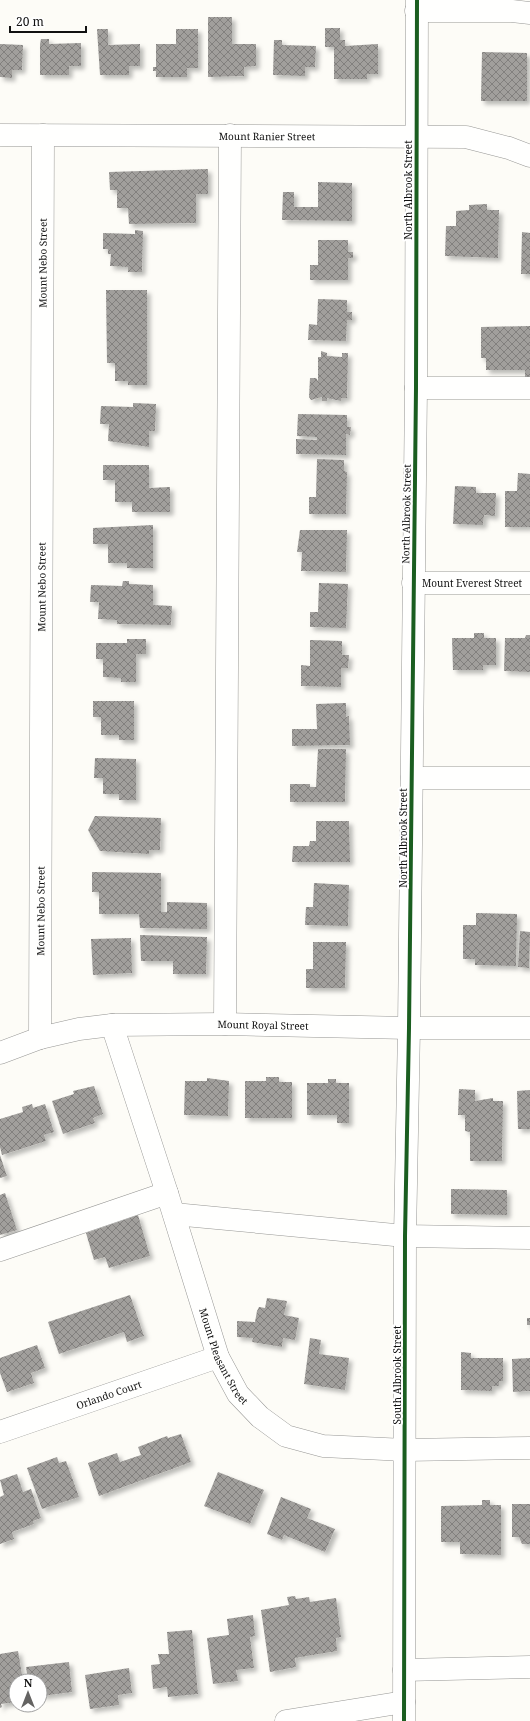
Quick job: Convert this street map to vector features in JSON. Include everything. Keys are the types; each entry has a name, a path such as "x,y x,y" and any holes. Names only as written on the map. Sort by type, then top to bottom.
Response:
{"street":[{"path":"417,6 530,13"},
{"name":"North Albrook Street","path":"409,1028 416,388 417,6"},
{"name":"Mount Ranier Street","path":"0,134 416,135 466,137 509,148 530,156"},
{"name":"Mount Nebo Street","path":"40,1038 43,135"},
{"path":"225,1024 230,135"},
{"path":"416,388 530,388"},
{"name":"Mount Everest Street","path":"413,583 530,583"},
{"path":"412,778 530,778"},
{"name":"Mount Royal Street","path":"0,1053 40,1038 79,1028 112,1025 225,1024 409,1028 530,1028"},
{"name":"Mount Pleasant Street","path":"112,1025 174,1214 218,1358 238,1394 260,1417 286,1436 323,1446 405,1450 530,1448"},
{"name":"South Albrook Street","path":"404,1712 405,1236 409,1028"},
{"path":"0,1250 167,1193"},
{"path":"174,1214 405,1236 530,1238"},
{"name":"Orlando Court","path":"0,1432 218,1358"},
{"path":"404,1670 530,1667"},
{"path":"286,1721 404,1712"}],"building":[{"path":"208,17 232,17 232,44 256,44 256,66 244,67 244,76 208,77"},
{"path":"325,28 340,28 340,40 345,40 345,46 378,44 378,74 367,74 367,79 334,79 334,47 325,47"},
{"path":"97,29 108,29 108,45 140,44 140,66 129,66 129,75 100,75"},
{"path":"176,29 198,29 198,68 187,68 187,77 156,77 156,71 153,71 153,67 156,67 156,44 176,44"},
{"path":"41,39 49,39 49,44 81,43 81,66 69,66 69,75 40,75"},
{"path":"274,40 282,40 282,45 316,46 315,67 305,67 305,76 273,75"},
{"path":"0,44 23,45 22,70 12,70 12,78 0,77"},
{"path":"482,52 527,53 527,101 481,101"},
{"path":"208,169 208,194 196,194 196,223 129,224 128,208 117,208 117,190 110,190 109,172"},
{"path":"318,182 352,183 352,221 282,220 283,192 294,192 294,207 318,207"},
{"path":"487,204 487,210 499,210 498,258 445,256 446,226 456,226 456,211 469,210 469,205"},
{"path":"135,230 143,231 142,272 128,272 128,267 110,266 111,254 108,254 108,249 103,249 103,233 135,234"},
{"path":"522,232 530,233 530,274 521,274"},
{"path":"318,240 348,240 348,252 353,252 353,258 348,258 348,280 310,280 310,265 318,265"},
{"path":"106,290 147,290 147,385 128,385 128,381 115,381 115,363 107,363"},
{"path":"318,299 347,300 347,312 352,312 352,320 347,320 346,341 308,340 309,324 317,325"},
{"path":"530,326 530,382 525,382 525,370 486,370 486,358 481,358 481,327"},
{"path":"321,351 327,353 327,356 342,357 342,353 348,353 347,398 341,398 341,401 327,398 327,401 322,401 322,397 311,400 309,397 310,378 316,378 318,381 318,357 321,357"},
{"path":"133,403 156,404 155,431 149,431 149,447 108,441 109,424 100,424 101,406 133,407"},
{"path":"298,414 347,415 347,427 351,427 350,435 346,434 346,455 296,454 296,439 317,440 317,437 297,436"},
{"path":"317,459 344,460 344,471 347,472 346,514 309,514 309,497 316,497"},
{"path":"103,465 149,465 149,488 170,487 170,512 132,512 132,502 115,502 115,480 103,480"},
{"path":"518,473 530,474 530,527 505,527 505,491 517,491"},
{"path":"455,486 476,487 476,493 496,493 495,516 484,515 483,525 453,524"},
{"path":"153,525 153,568 127,568 127,563 108,563 108,544 93,544 93,528"},
{"path":"300,530 347,530 346,572 301,571 302,552 297,552"},
{"path":"123,581 129,581 129,584 153,585 153,605 172,606 171,625 117,624 117,620 98,619 99,602 90,602 91,585 122,586"},
{"path":"319,583 348,584 346,628 310,627 310,612 318,612"},
{"path":"474,633 484,633 484,638 496,638 496,665 483,665 483,670 453,670 452,638 474,638"},
{"path":"526,635 530,635 530,672 504,671 505,638 525,638"},
{"path":"127,639 146,639 146,654 136,654 136,682 121,682 121,678 103,677 103,659 96,659 96,643 127,643"},
{"path":"310,640 342,641 342,655 349,655 348,668 341,668 341,687 301,686 301,665 310,666"},
{"path":"93,701 134,701 134,740 119,740 119,735 101,735 101,717 93,717"},
{"path":"346,703 346,717 349,716 350,745 292,746 292,729 317,729 316,704"},
{"path":"318,749 346,749 345,802 290,802 290,784 310,784 310,787 316,787"},
{"path":"95,758 136,759 136,800 119,800 119,794 103,794 103,778 94,778"},
{"path":"95,816 161,818 160,850 149,850 149,854 100,851 88,830"},
{"path":"316,821 349,821 350,862 292,862 293,846 309,846 310,841 316,841"},
{"path":"92,872 161,873 161,912 167,912 167,902 207,903 207,929 140,928 139,914 99,914 99,892 92,892"},
{"path":"314,883 349,885 348,926 305,925 306,907 313,907"},
{"path":"476,913 517,914 516,966 475,965 475,959 463,959 463,925 476,925"},
{"path":"520,931 530,932 529,968 518,967"},
{"path":"140,935 207,937 206,974 173,974 173,961 141,961"},
{"path":"131,938 132,973 93,975 91,939"},
{"path":"313,942 346,942 345,988 306,988 306,969 313,969"},
{"path":"266,1077 279,1077 279,1082 292,1082 292,1118 245,1118 245,1081 266,1081"},
{"path":"207,1078 229,1081 228,1116 184,1115 185,1081 207,1081"},
{"path":"328,1079 336,1079 336,1083 349,1083 349,1123 337,1123 337,1115 307,1115 307,1083 328,1083"},
{"path":"94,1086 103,1114 93,1118 95,1123 63,1134 52,1101 74,1094 73,1091"},
{"path":"459,1089 475,1090 475,1101 493,1098 493,1101 503,1101 502,1161 470,1161 470,1132 465,1131 465,1115 458,1115"},
{"path":"530,1090 530,1129 518,1129 517,1091"},
{"path":"32,1104 33,1108 45,1104 54,1132 44,1135 46,1141 2,1155 0,1147 0,1119 23,1112 22,1107"},
{"path":"0,1155 7,1176 0,1178"},
{"path":"451,1189 507,1190 507,1215 451,1214"},
{"path":"5,1193 17,1230 0,1235 0,1195"},
{"path":"138,1215 150,1256 109,1268 105,1257 94,1260 86,1233"},
{"path":"130,1295 144,1336 127,1342 124,1332 59,1354 48,1322"},
{"path":"267,1298 287,1301 284,1315 299,1318 295,1340 283,1338 282,1347 252,1342 253,1338 237,1337 237,1321 255,1322 259,1307 265,1308"},
{"path":"527,1318 530,1318 530,1325 527,1325"},
{"path":"310,1338 321,1340 319,1354 349,1358 345,1390 304,1384"},
{"path":"37,1345 45,1368 31,1373 34,1383 7,1392 0,1373 0,1358"},
{"path":"461,1352 471,1353 471,1358 503,1358 503,1381 499,1381 499,1386 492,1386 492,1391 461,1390"},
{"path":"530,1358 530,1391 513,1392 512,1359"},
{"path":"181,1434 191,1462 99,1496 88,1463 117,1453 120,1462 141,1455 138,1447 167,1436 168,1438"},
{"path":"57,1457 59,1463 66,1461 79,1497 42,1509 27,1468"},
{"path":"218,1472 264,1490 250,1524 204,1506"},
{"path":"17,1474 23,1492 31,1489 41,1518 33,1521 34,1524 12,1532 14,1539 0,1544 0,1497 4,1495 0,1480"},
{"path":"281,1497 311,1509 307,1518 335,1529 325,1552 284,1535 282,1540 267,1534"},
{"path":"482,1500 490,1500 490,1505 501,1505 501,1555 460,1554 460,1542 441,1542 441,1506 482,1505"},
{"path":"512,1504 530,1504 530,1544 522,1544 519,1537 512,1537"},
{"path":"295,1596 296,1599 309,1597 310,1602 336,1598 341,1637 336,1638 337,1651 295,1658 296,1667 270,1672 261,1610 289,1605 287,1597"},
{"path":"253,1615 255,1636 250,1637 254,1668 236,1670 238,1681 213,1684 207,1638 229,1635 227,1619"},
{"path":"192,1630 198,1694 168,1697 167,1687 153,1689 151,1665 160,1664 158,1654 169,1654 167,1632"},
{"path":"18,1651 22,1673 8,1673 8,1703 1,1704 2,1707 0,1708 0,1654"},
{"path":"69,1662 72,1692 48,1695 48,1673 27,1673 26,1667"},
{"path":"129,1668 132,1693 118,1695 119,1705 90,1709 85,1675"}],"cycle path":[{"path":"404,1721 405,1236 409,1028 416,388 417,0"}]}
